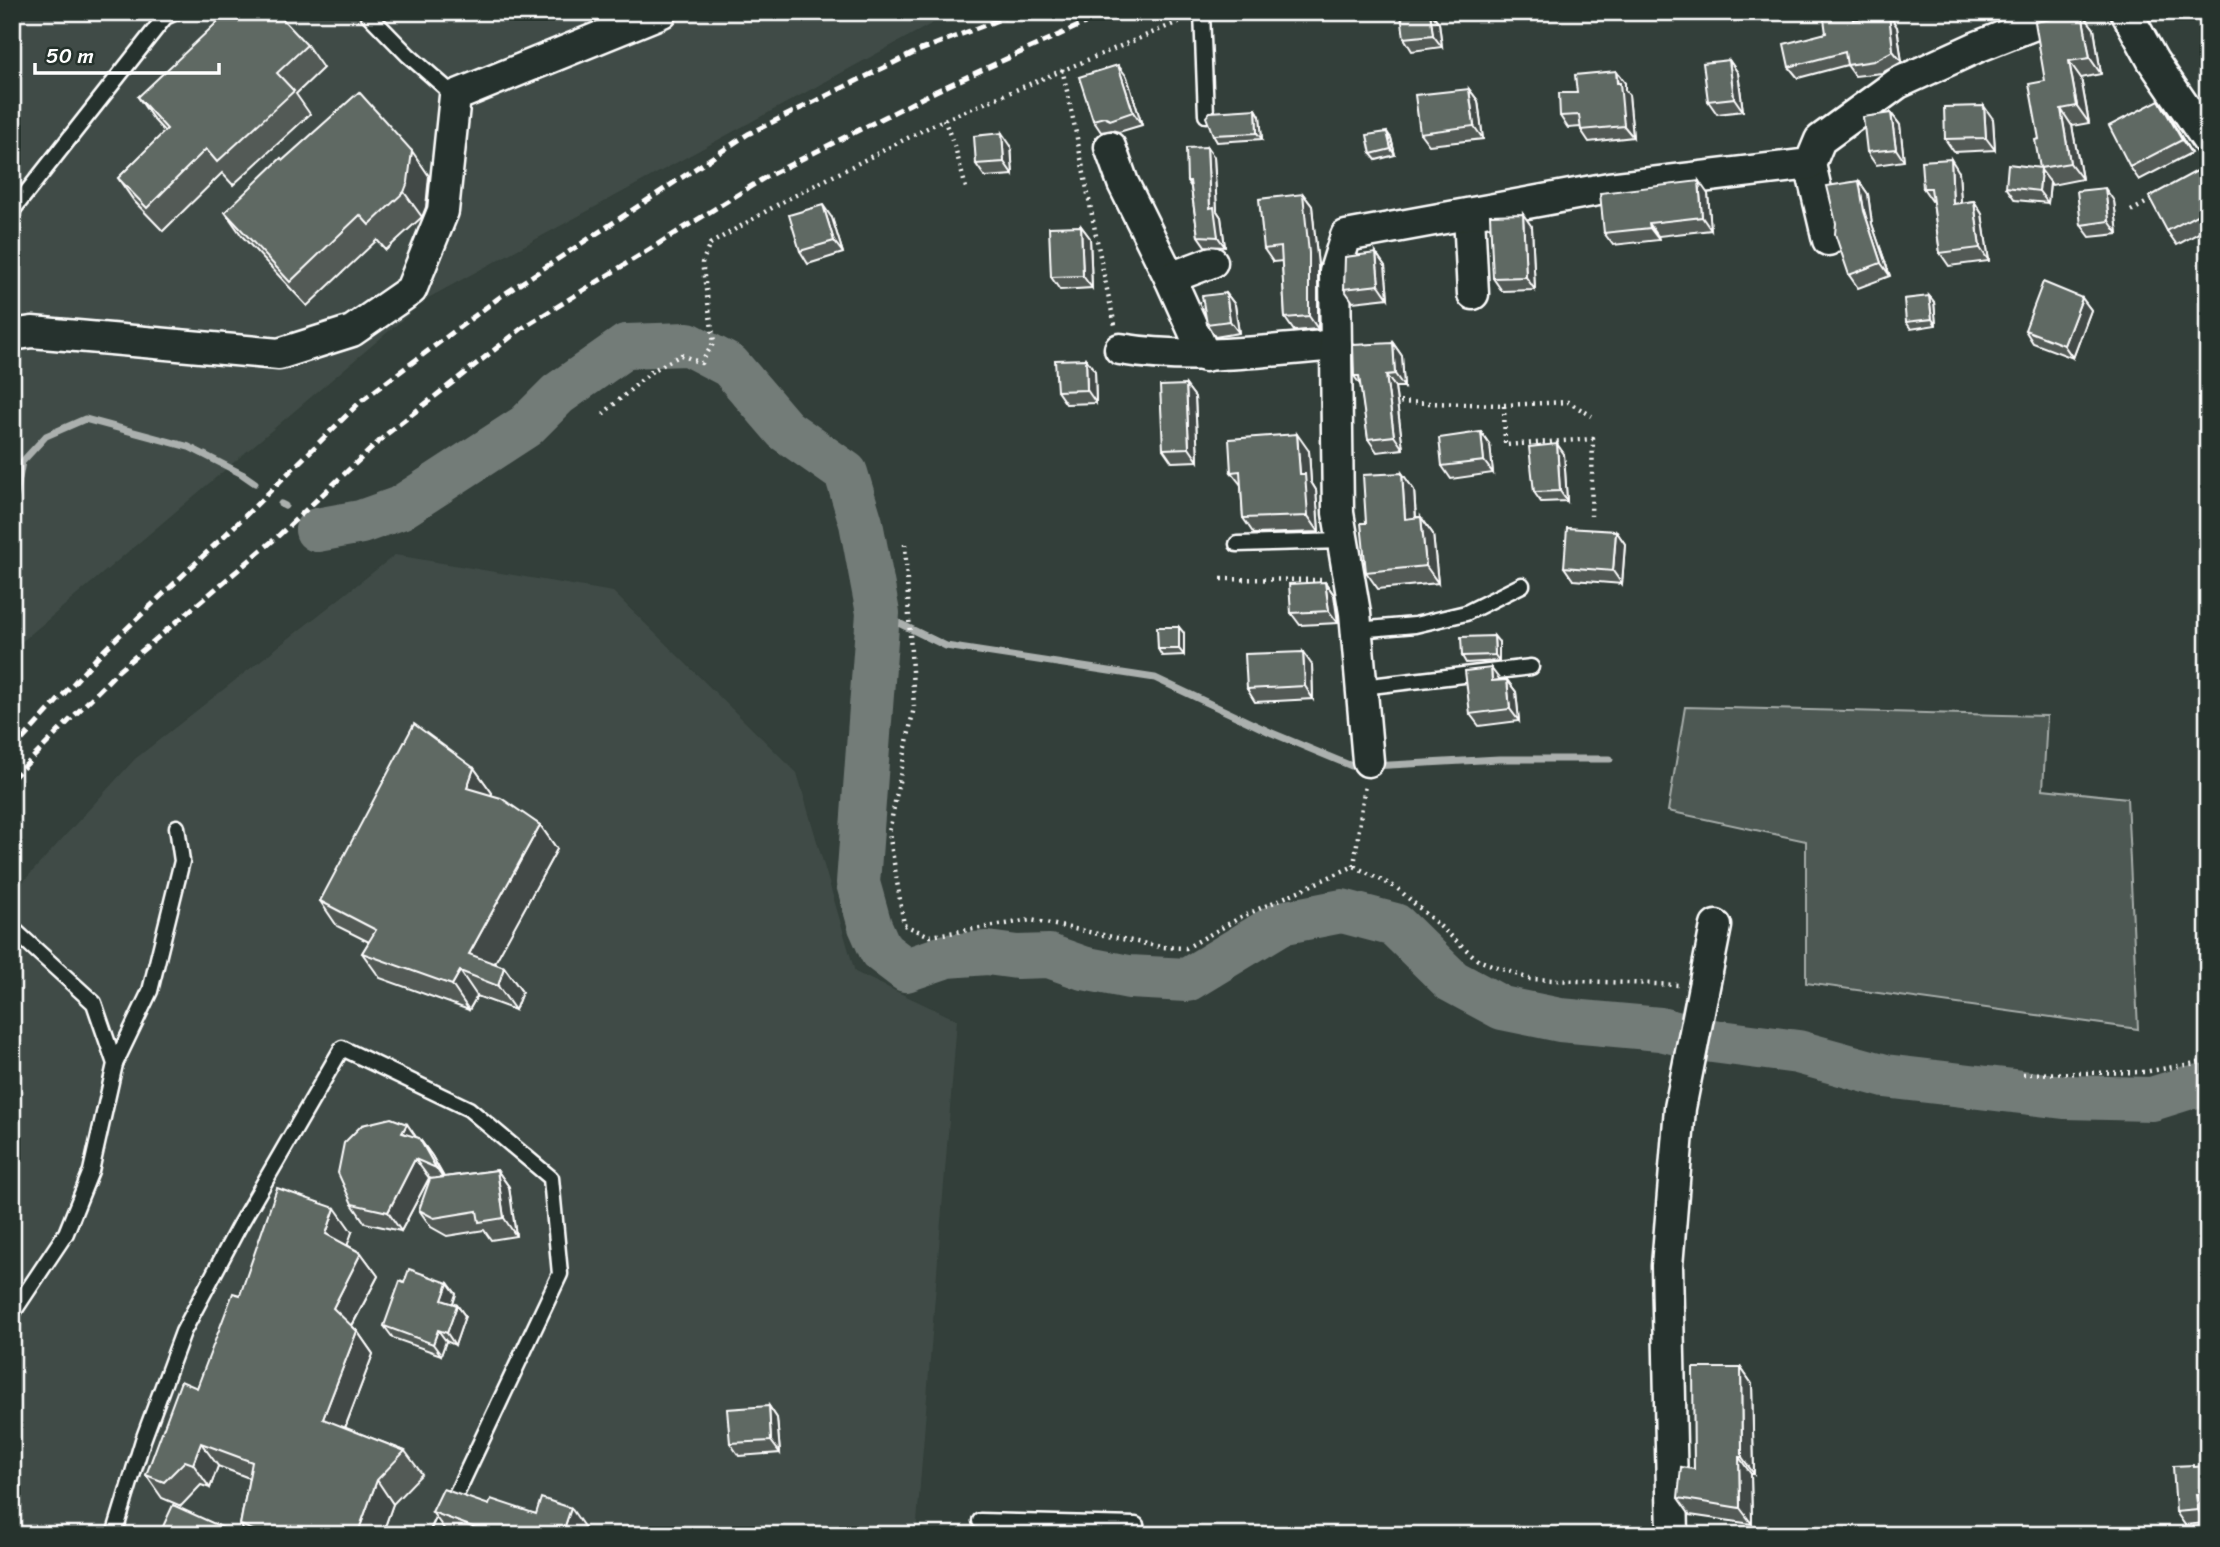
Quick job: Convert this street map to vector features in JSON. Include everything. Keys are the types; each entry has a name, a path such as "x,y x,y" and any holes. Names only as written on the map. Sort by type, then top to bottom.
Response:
{"street":[{"path":"12,335 32,332 279,354 352,331 411,290 443,211 455,96 662,12"},
{"path":"1828,240 1810,164 1820,140 1898,83 1977,47 2065,12"},
{"path":"2126,12 2153,61 2208,141"},
{"path":"1110,147 1123,183 1205,356"},
{"path":"1368,761 1357,630 1338,513 1335,271 1346,236 1609,188 1810,164"},
{"path":"1469,214 1474,294"},
{"path":"1170,278 1212,262"},
{"path":"1121,349 1150,354 1205,356 1336,345"},
{"path":"1673,1535 1667,1266 1680,1108 1716,926"}],"lane":[{"path":"12,211 165,17 176,12"},
{"path":"366,12 408,55 455,96"},
{"path":"1195,15 1206,115"},
{"path":"1237,544 1343,541"},
{"path":"1357,630 1416,625 1466,613 1522,585"},
{"path":"1362,687 1531,667"},
{"path":"12,1314 66,1233 91,1171 115,1064 150,991 182,861 177,827"},
{"path":"12,928 94,1003 115,1064"},
{"path":"114,1535 143,1440 183,1332 238,1228 342,1048 469,1109 551,1178 559,1274 437,1535"},
{"path":"979,1521 1136,1525 1137,1535"}],"path":[{"path":"603,414 652,371 681,355 701,363 715,342 702,263 710,244 782,202 944,119 1195,15"},
{"path":"1062,69 1082,152 1101,267 1121,349"},
{"path":"944,119 966,188"},
{"path":"2131,211 2164,193"},
{"path":"1388,402 1568,402 1591,416"},
{"path":"1504,404 1505,445 1593,439 1591,516"},
{"path":"905,544 915,708 889,832 904,925 930,936 1031,920 1161,947 1186,948 1241,917 1354,866"},
{"path":"1221,579 1350,580"},
{"path":"1354,866 1368,761"},
{"path":"1354,866 1397,888 1478,960 1529,979 1701,999"},
{"path":"2023,1074 2144,1072 2208,1061"}],"shaded area":[{"path":"12,12 953,12 428,298 12,650"},
{"path":"395,555 613,592 797,773 855,972 957,1020 916,1535 12,1535 12,894 135,759"},
{"path":"1685,707 2047,716 2043,789 2127,798 2138,1029 1806,983 1806,841 1668,811"}],"building":[{"path":"228,12 241,12 246,18 252,12 276,12 307,45 277,73 294,91 217,162 206,149 147,208 118,178 167,129 138,97"},
{"path":"1430,12 1433,35 1404,38 1401,14"},
{"path":"1823,12 1852,12 1853,20 1889,15 1893,51 1874,61 1847,65 1845,52 1789,67 1784,44 1826,33"},
{"path":"2082,13 2090,58 2069,61 2077,106 2061,109 2070,163 2040,168 2035,140 2039,139 2029,84 2045,81 2035,22"},
{"path":"1729,60 1734,98 1708,101 1703,63"},
{"path":"1118,65 1133,112 1110,120 1104,117 1093,120 1079,77"},
{"path":"1616,71 1617,83 1620,83 1624,126 1581,130 1579,115 1560,116 1559,93 1577,93 1575,75"},
{"path":"1469,89 1474,126 1420,133 1415,95"},
{"path":"359,92 412,151 408,182 404,192 369,225 360,215 290,282 225,212 281,158 283,160"},
{"path":"2159,100 2182,140 2130,167 2109,126"},
{"path":"1984,106 1986,138 1945,139 1944,107"},
{"path":"1256,109 1257,133 1213,135 1206,117 1210,112"},
{"path":"1891,113 1896,149 1867,152 1863,117"},
{"path":"1387,132 1391,149 1371,154 1367,135"},
{"path":"1002,133 1004,162 976,164 974,136"},
{"path":"1207,147 1210,208 1214,207 1218,237 1198,236 1190,181 1187,181 1186,148"},
{"path":"1951,159 1953,204 1974,201 1980,248 1940,253 1931,188 1923,188 1921,161"},
{"path":"2008,164 2041,168 2039,191 2006,187"},
{"path":"2208,165 2208,187 2203,190 2208,199 2208,209 2167,231 2149,197"},
{"path":"1699,181 1702,217 1649,223 1650,228 1604,233 1600,193"},
{"path":"1859,181 1864,211 1881,263 1849,275 1835,234 1836,223 1827,186"},
{"path":"2105,188 2109,221 2081,225 2077,191"},
{"path":"1303,194 1309,253 1309,316 1285,318 1281,247 1264,249 1259,199"},
{"path":"823,205 834,241 800,251 789,215"},
{"path":"1523,214 1526,277 1493,278 1490,215"},
{"path":"1081,226 1083,276 1051,277 1049,227"},
{"path":"1376,253 1379,285 1344,289 1345,257"},
{"path":"2043,282 2082,298 2064,345 2025,330"},
{"path":"1226,293 1230,321 1207,324 1202,296"},
{"path":"1929,296 1932,319 1906,322 1904,299"},
{"path":"1393,343 1395,374 1386,375 1394,436 1368,439 1359,376 1354,376 1353,345"},
{"path":"1086,359 1087,390 1057,391 1055,360"},
{"path":"1186,385 1189,448 1163,449 1160,386"},
{"path":"1481,432 1484,461 1442,466 1439,438"},
{"path":"1297,434 1300,474 1305,474 1308,516 1243,518 1240,471 1231,472 1229,439"},
{"path":"1557,444 1560,491 1534,492 1529,447"},
{"path":"1402,473 1405,519 1421,517 1426,566 1366,572 1361,523 1366,523 1363,475"},
{"path":"1567,528 1616,531 1613,571 1564,567"},
{"path":"1325,582 1329,611 1291,613 1289,584"},
{"path":"1157,627 1179,627 1179,649 1158,649"},
{"path":"1494,636 1495,655 1462,656 1461,637"},
{"path":"1303,652 1305,686 1247,689 1245,654"},
{"path":"1491,668 1492,681 1507,680 1510,709 1470,714 1465,671"},
{"path":"414,724 474,768 467,788 501,798 540,825 469,954 504,967 498,986 460,971 452,985 362,953 376,930 320,901"},
{"path":"391,1118 407,1124 402,1133 419,1138 436,1168 415,1159 388,1212 352,1204 338,1173 344,1143 362,1125"},
{"path":"497,1170 504,1218 479,1222 477,1211 434,1218 419,1210 430,1179"},
{"path":"277,1188 335,1208 326,1234 361,1253 333,1308 357,1331 323,1419 405,1451 377,1480 357,1535 266,1535 240,1525 252,1462 201,1443 193,1464 185,1461 164,1482 146,1475 181,1381 197,1388 233,1293 240,1295"},
{"path":"409,1269 448,1283 442,1300 457,1305 447,1333 438,1330 433,1344 384,1326 400,1281 404,1283"},
{"path":"1693,1368 1741,1368 1740,1508 1678,1498 1681,1467 1694,1469"},
{"path":"769,1406 771,1441 730,1443 727,1409"},
{"path":"2173,1466 2208,1466 2208,1494 2196,1495 2198,1510 2176,1512"},
{"path":"443,1489 489,1505 491,1499 536,1514 541,1498 571,1508 562,1535 479,1535 481,1530 432,1512"},
{"path":"173,1505 239,1535 159,1535"}],"waterway":[{"path":"317,530 361,522 400,508 526,426 558,394 626,346 688,344 730,366 785,430 846,473 861,523 878,613 858,883 870,926 881,951 906,970 947,956 987,953 1017,957 1049,956 1083,968 1129,977 1187,980 1281,923 1342,911 1395,925 1452,981 1502,1008 1560,1020 1660,1029 1705,1040 1798,1052 1885,1076 2064,1097 2152,1099 2187,1088 2208,1085"},
{"path":"12,518 22,462 46,436 85,419 189,447 255,483"},
{"path":"281,504 285,506"},
{"path":"312,527 317,530"},
{"path":"880,637 878,613 946,646 1155,678 1272,733 1354,767 1499,759 1610,759"}],"railway":[{"path":"12,751 100,654 361,401 500,297 748,134 918,51 1019,12"},
{"path":"12,779 118,671 276,538 388,433 521,329 766,177 936,91 1109,12"}]}
